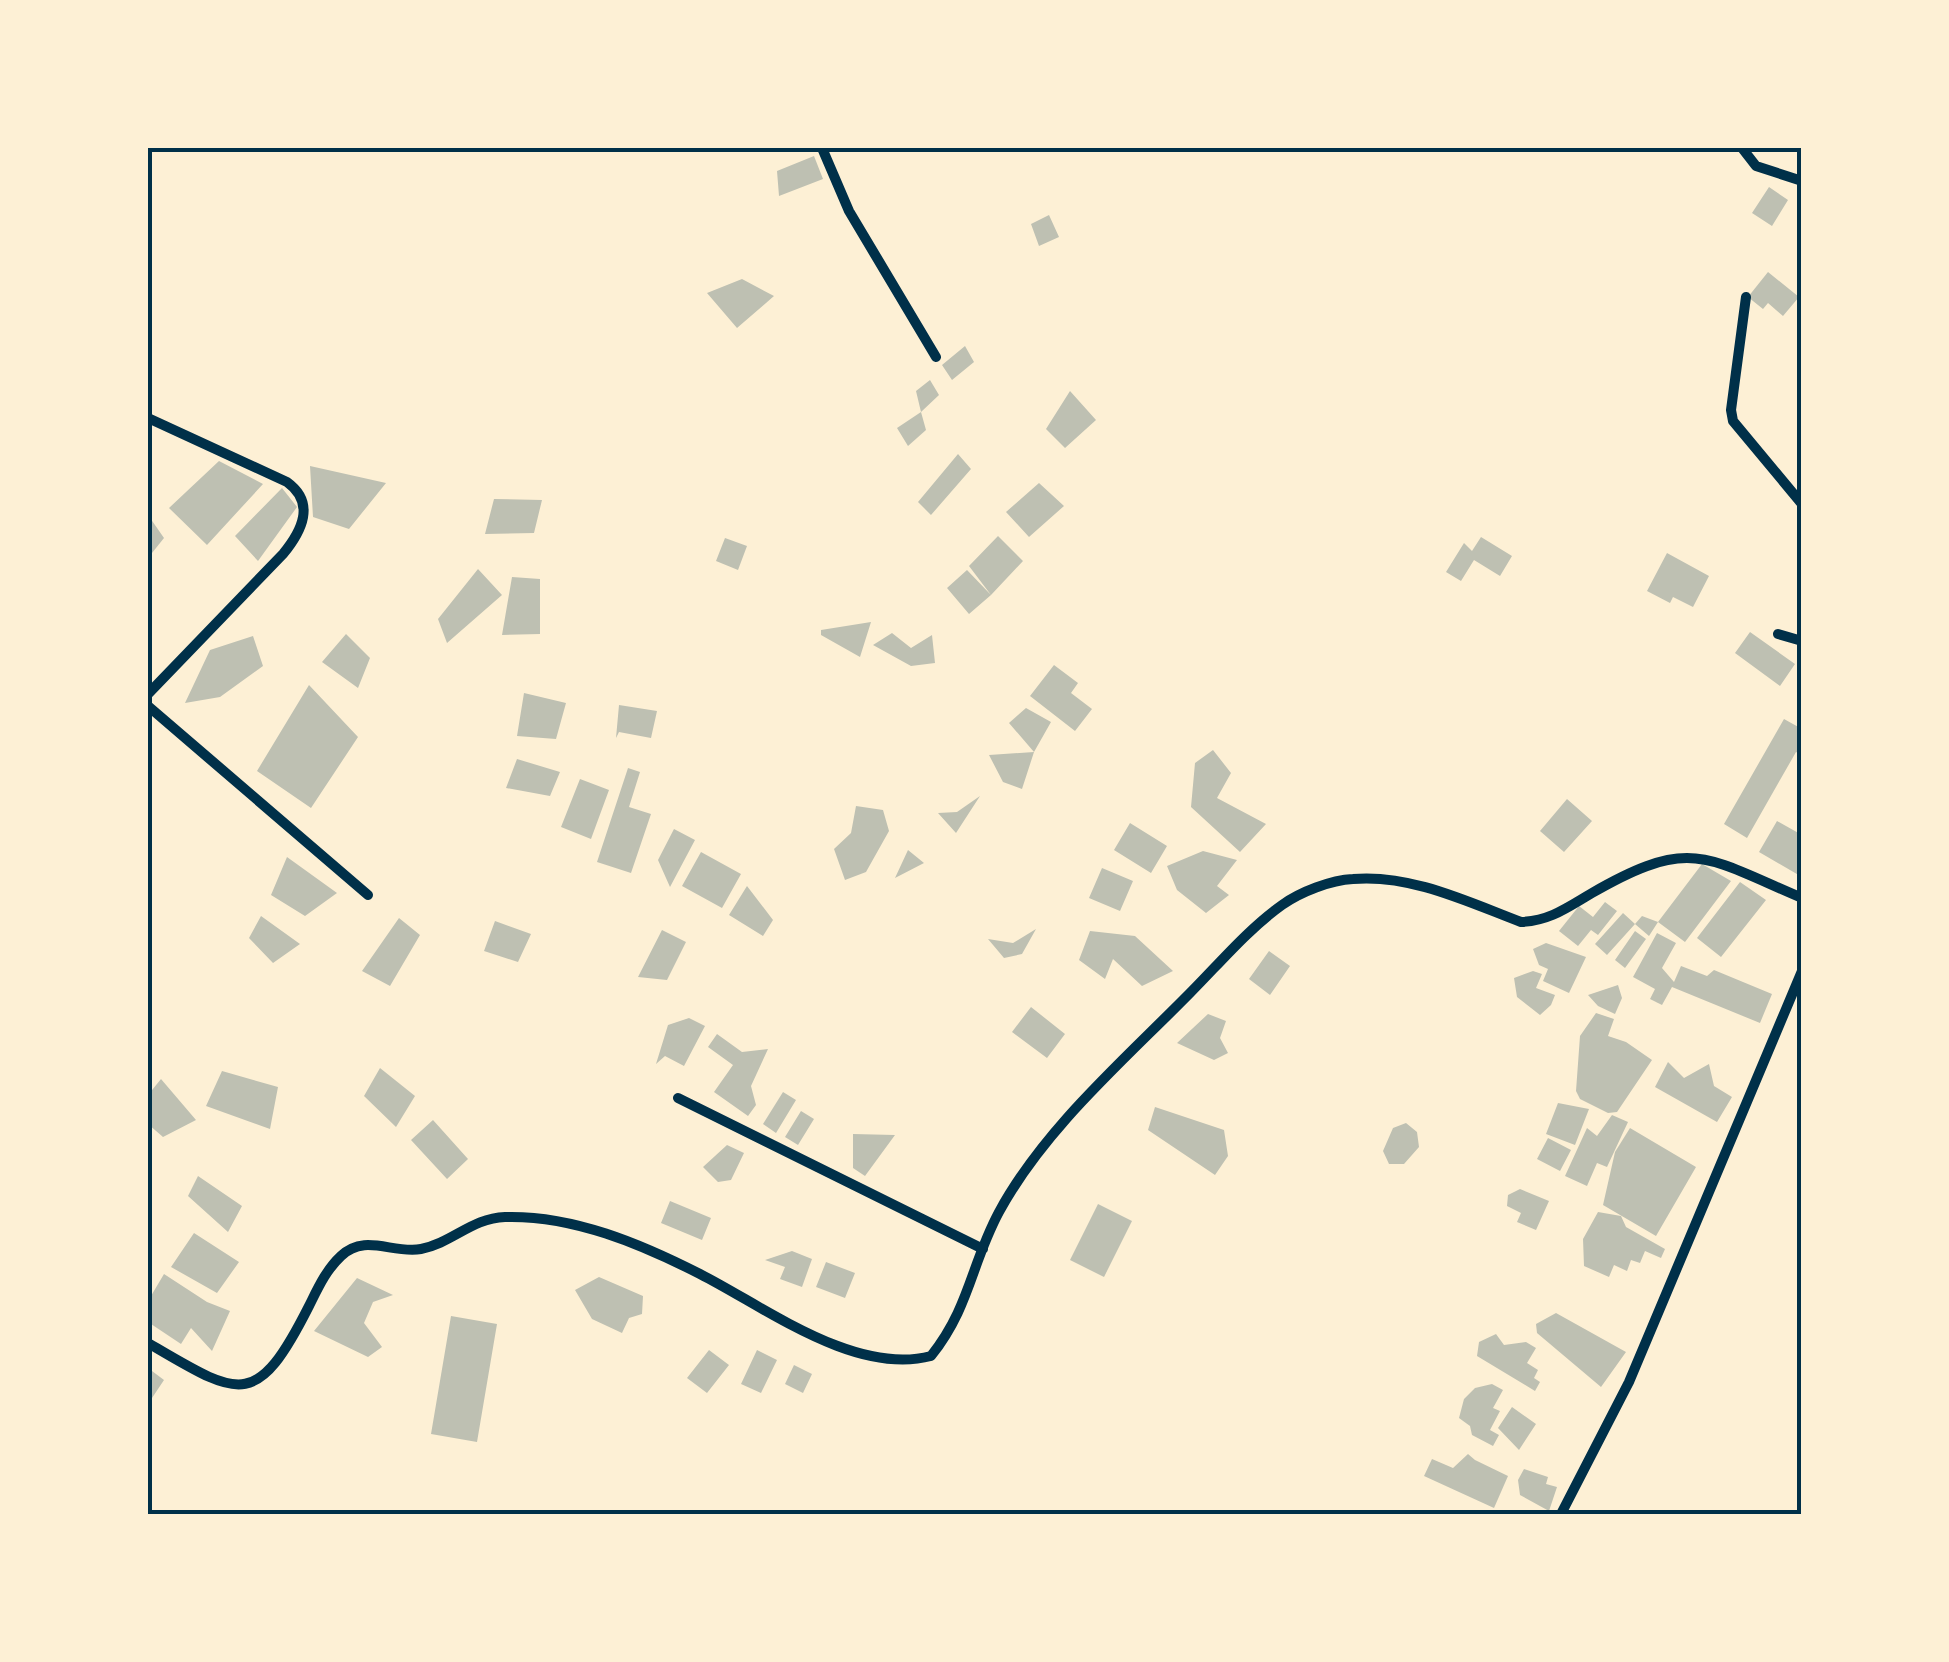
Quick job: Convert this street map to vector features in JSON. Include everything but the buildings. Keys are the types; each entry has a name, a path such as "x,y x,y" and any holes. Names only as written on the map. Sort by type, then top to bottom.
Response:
{"street":[{"path":"822,148 849,212 936,356"},
{"path":"1742,148 1756,166 1802,181"},
{"path":"1746,297 1731,410 1733,421 1802,504"},
{"path":"148,418 287,482 299,490 305,511 298,536 284,554 148,694"},
{"path":"1778,634 1802,641"},
{"path":"148,706 368,895"},
{"path":"148,1343 216,1380 245,1386 266,1374 282,1355 321,1280 353,1246 424,1248 477,1221 511,1217 570,1225 616,1237 873,1358 912,1360 930,1356 962,1310 983,1249 1007,1200 1074,1112 1259,924 1286,902 1350,879 1384,879 1438,890 1522,922 1534,921 1566,910 1649,864 1686,856 1710,859 1802,898"},
{"path":"1561,1514 1629,1382 1802,971"},
{"path":"678,1098 983,1249"}]}
